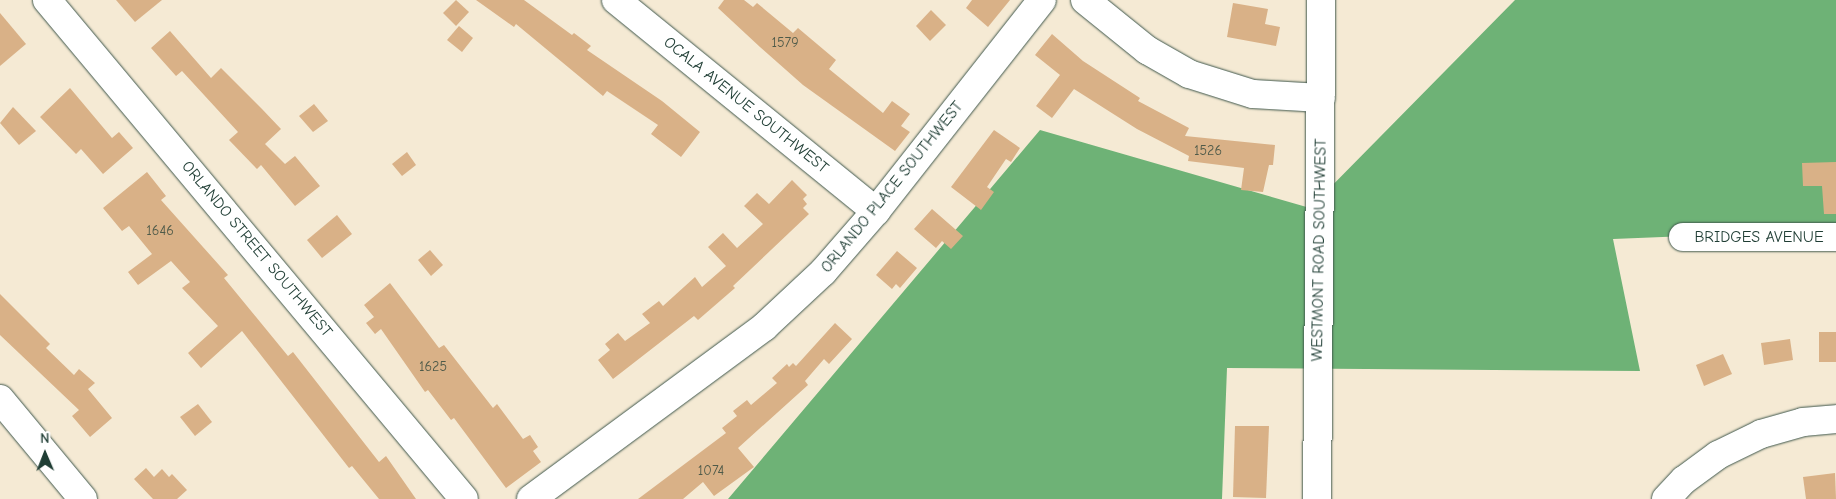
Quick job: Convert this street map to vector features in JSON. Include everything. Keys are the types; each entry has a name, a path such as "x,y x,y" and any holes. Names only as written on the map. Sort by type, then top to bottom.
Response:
{"street":[{"name":"ORLANDO STREET SOUTHWEST","path":"47,0 464,499"},
{"name":"OCALA AVENUE SOUTHWEST","path":"616,0 876,211"},
{"name":"ORLANDO PLACE SOUTHWEST","path":"531,499 764,327 823,272 876,211 1042,0"},
{"path":"1085,0 1147,50 1189,74 1253,94 1320,98"},
{"name":"WESTMONT ROAD SOUTHWEST","path":"1317,499 1321,0"},
{"name":"BRIDGES AVENUE","path":"1682,238 1836,237"},
{"path":"0,399 80,498"},
{"path":"1666,499 1684,480 1718,455 1761,434 1803,422 1836,419"}],"green space":[{"path":"1515,0 1836,0 1836,230 1613,239 1640,371 1227,368 1222,499 728,499 1040,130 1310,208"}],"building":[{"path":"116,0 162,0 135,22"},
{"path":"456,0 469,12 456,26 443,13"},
{"path":"476,0 524,0 572,35 574,33 591,46 587,50 662,101 700,132 681,157 651,134 658,125 607,91 603,96 516,24 514,27"},
{"path":"724,0 744,0 753,7 757,3 793,33 798,28 836,60 829,69 883,113 892,101 910,114 901,126 910,132 895,151 803,85 718,8"},
{"path":"972,0 1010,0 988,27 966,8"},
{"path":"1233,3 1268,9 1265,24 1280,27 1276,46 1227,37"},
{"path":"931,10 946,25 930,41 916,26"},
{"path":"0,13 26,44 0,66"},
{"path":"459,26 473,38 462,52 447,40"},
{"path":"170,31 211,78 221,68 262,109 281,129 265,144 285,164 295,156 320,186 295,206 261,165 257,169 229,140 238,132 182,71 176,76 151,48"},
{"path":"1052,34 1083,61 1140,98 1138,101 1189,128 1185,136 1275,145 1273,165 1269,165 1263,192 1241,190 1244,168 1188,161 1189,156 1137,129 1074,89 1052,118 1036,106 1060,75 1035,55"},
{"path":"70,88 112,138 119,132 133,148 103,174 81,149 76,154 40,117"},
{"path":"314,104 328,121 313,132 299,116"},
{"path":"13,107 36,131 19,145 0,123"},
{"path":"994,130 1020,148 1011,162 1006,159 987,187 994,192 981,210 951,187"},
{"path":"407,152 416,165 402,176 392,164"},
{"path":"1836,162 1836,214 1824,214 1822,186 1803,186 1802,163"},
{"path":"147,172 166,196 161,200 228,275 224,278 288,356 293,352 379,462 386,456 416,499 379,499 352,466 349,468 242,331 201,368 188,353 218,326 182,288 190,282 171,261 138,285 128,272 152,254 129,226 122,231 103,208"},
{"path":"792,180 807,195 803,199 807,204 803,208 809,214 733,286 735,288 698,320 694,316 613,379 598,360 610,350 605,344 618,333 625,341 650,323 642,314 659,301 663,306 695,277 702,287 726,266 708,247 723,233 737,248 763,224 744,206 757,193 769,204"},
{"path":"932,209 963,236 951,249 942,241 936,248 914,229"},
{"path":"337,215 352,234 322,258 307,240"},
{"path":"430,250 443,265 431,276 418,260"},
{"path":"897,251 917,268 900,288 896,284 892,289 876,275"},
{"path":"390,283 439,348 444,345 493,408 497,404 523,439 530,435 538,447 533,451 541,462 506,488 454,418 451,420 428,390 425,392 381,329 375,334 366,323 374,317 364,305"},
{"path":"0,294 50,344 46,348 74,375 79,369 95,383 88,389 112,418 90,437 72,416 79,410 0,335"},
{"path":"835,323 852,339 829,364 824,359 805,381 808,385 738,448 754,467 714,496 703,482 683,499 638,499 726,433 722,428 737,416 733,411 747,400 751,405 777,383 772,378 787,364 789,367 793,363 796,366"},
{"path":"1819,332 1836,332 1836,362 1819,362"},
{"path":"1790,339 1793,360 1764,365 1761,343"},
{"path":"1723,354 1732,374 1704,386 1696,365"},
{"path":"198,404 212,422 195,436 180,417"},
{"path":"1235,426 1269,426 1266,498 1233,497"},
{"path":"146,468 154,477 162,469 169,477 172,474 187,490 177,499 153,499 134,479"},
{"path":"1835,473 1836,499 1806,499 1803,477"}]}
